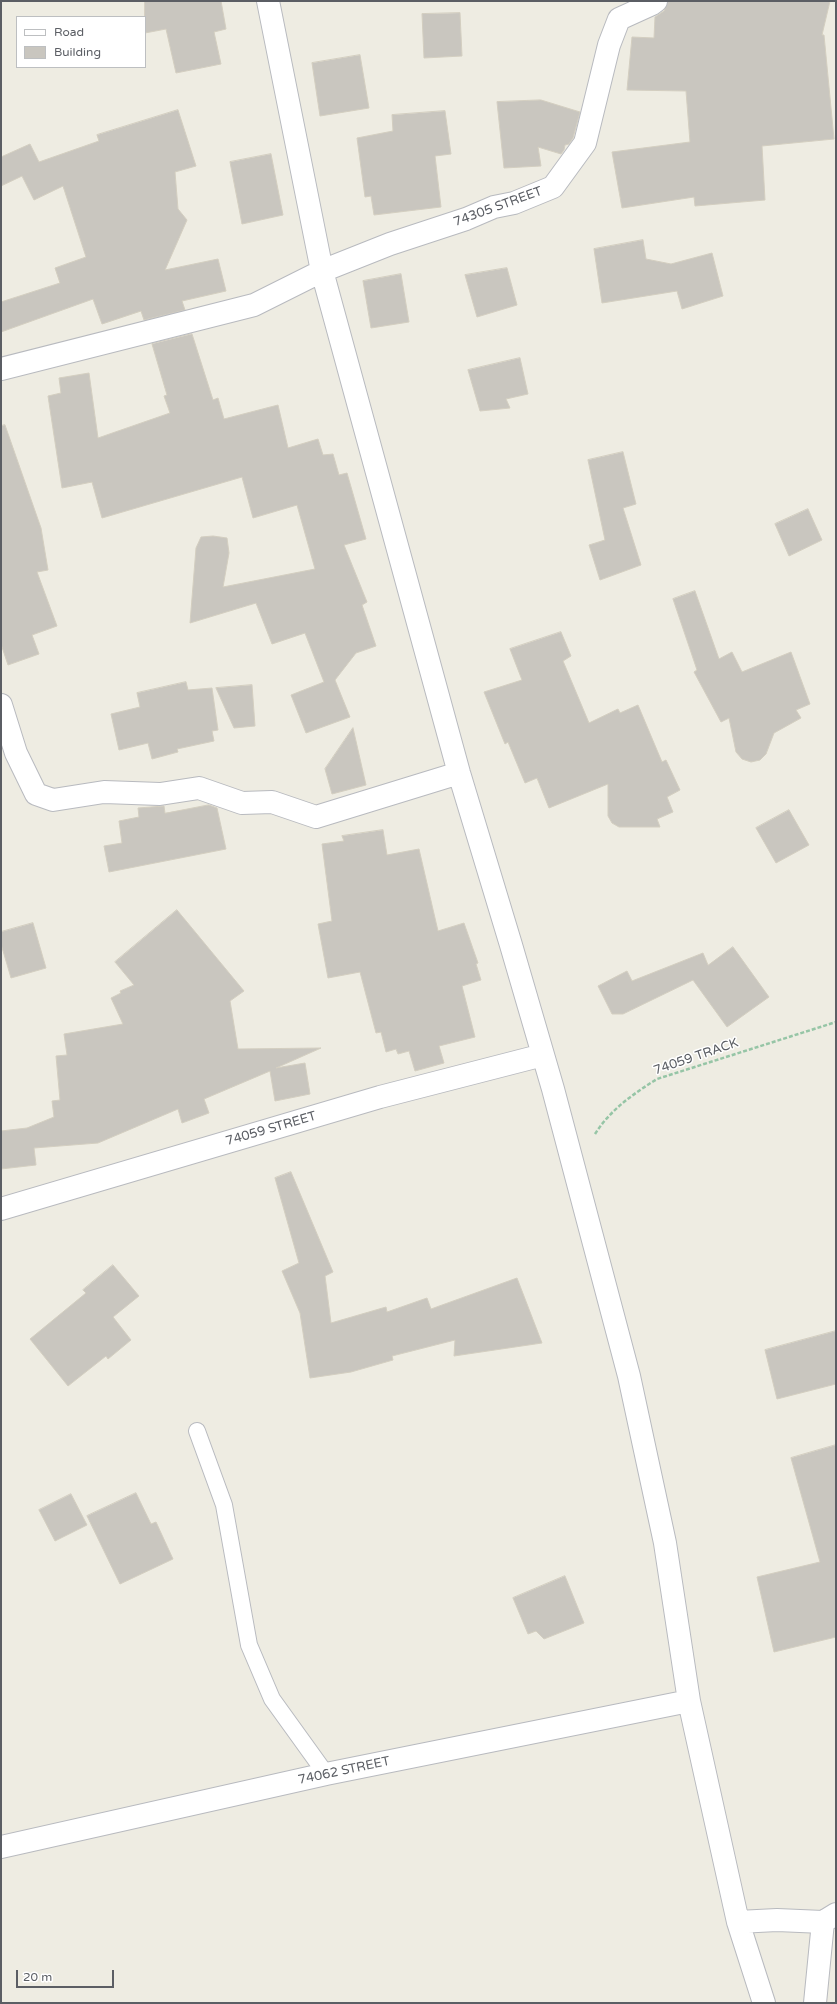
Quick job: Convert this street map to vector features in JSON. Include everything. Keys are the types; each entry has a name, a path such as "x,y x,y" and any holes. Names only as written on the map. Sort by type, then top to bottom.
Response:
{"street":[{"path":"268,1 322,271 459,773 543,1055 629,1376 665,1542 689,1701 738,1922 764,2003"},
{"name":"74305 STREET","path":"1,369 254,305 322,271 390,244 466,219 494,207 514,203 553,187 585,144 609,45 619,19 656,1"},
{"path":"1,704 16,753 30,783 36,794 53,800 104,792 160,794 199,788 242,803 272,802 316,817 459,773"},
{"name":"74059 STREET","path":"1,1209 380,1097 543,1055"},
{"name":"74062 STREET","path":"1,1847 326,1774 689,1701"},
{"path":"738,1922 830,1918 816,2003"}],"lane":[{"path":"198,1431 224,1505 249,1645 272,1699 326,1774"}],"path":[{"name":"74059 TRACK","path":"574,1169 603,1122 633,1094 657,1079 836,1022"}],"building":[{"path":"145,1 221,1 226,29 214,32 221,64 176,73 166,29 146,33"},
{"path":"668,1 830,1 822,35 824,35 834,139 762,146 765,200 695,206 694,197 622,208 612,152 690,142 686,91 627,90 632,37 654,38 655,17 664,11"},
{"path":"460,13 462,56 424,58 422,14"},
{"path":"360,55 369,108 320,116 312,63"},
{"path":"541,100 580,112 573,138 569,144 565,145 561,154 538,147 541,166 504,168 497,102"},
{"path":"178,110 196,166 175,172 178,209 187,220 165,270 218,259 226,291 182,301 185,310 144,320 141,311 102,324 93,299 1,332 1,302 60,283 55,268 86,257 63,186 34,200 22,176 1,186 1,157 30,144 39,162 99,141 97,135"},
{"path":"445,111 451,154 435,156 441,207 374,215 371,196 365,197 357,138 393,131 392,115"},
{"path":"271,154 283,215 242,224 230,162"},
{"path":"643,240 646,259 671,264 712,253 723,296 682,309 677,291 602,303 594,249"},
{"path":"507,268 517,305 477,317 465,275"},
{"path":"401,274 409,322 371,328 363,281"},
{"path":"192,334 213,400 218,398 224,419 278,405 288,448 318,439 323,455 333,454 339,475 347,473 366,539 344,545 367,602 362,605 376,646 356,653 335,680 350,717 306,733 291,695 324,682 305,633 272,644 256,603 190,623 196,548 201,537 213,536 227,538 229,553 223,587 315,569 297,505 253,518 242,477 102,518 92,482 62,488 48,396 61,393 59,378 89,373 98,438 170,413 164,396 167,395 152,344"},
{"path":"520,358 528,394 506,399 510,408 480,411 468,370"},
{"path":"5,425 41,528 48,570 37,572 57,626 32,635 39,654 8,665 1,644 1,426"},
{"path":"623,452 636,504 623,508 641,565 600,580 589,545 605,540 588,460"},
{"path":"808,509 822,540 789,556 775,524"},
{"path":"695,591 719,659 732,652 742,672 791,652 810,704 796,710 801,718 774,733 766,754 760,760 751,762 742,759 736,752 729,718 721,722 694,672 697,670 673,599"},
{"path":"561,632 571,656 563,661 589,723 618,709 620,713 638,705 662,762 666,760 680,790 667,797 673,812 657,819 660,827 619,827 612,823 608,816 608,784 549,808 537,778 525,783 508,742 505,744 484,692 522,680 510,649"},
{"path":"186,682 188,690 212,688 218,730 212,731 214,741 177,749 178,752 152,759 148,743 119,750 111,714 140,707 137,693"},
{"path":"252,685 255,726 234,728 216,688"},
{"path":"353,728 366,785 332,794 325,769"},
{"path":"209,805 217,808 226,849 109,872 104,846 122,843 119,821 139,817 138,808 164,806 165,813"},
{"path":"789,810 809,845 776,863 756,828"},
{"path":"383,830 387,855 419,849 438,931 464,923 478,963 476,964 481,980 462,986 475,1037 439,1046 444,1063 415,1071 409,1051 398,1054 396,1049 386,1052 381,1032 376,1033 360,972 328,978 318,924 332,921 322,844 344,841 342,836"},
{"path":"177,910 244,991 230,1001 238,1049 321,1048 276,1068 305,1063 310,1094 275,1101 270,1071 204,1099 209,1113 182,1123 178,1109 98,1143 34,1148 36,1165 1,1169 1,1131 27,1128 54,1117 52,1101 60,1100 56,1056 67,1055 64,1034 123,1024 111,998 121,993 120,991 134,985 115,962"},
{"path":"33,923 46,968 11,978 1,944 1,932"},
{"path":"733,947 769,997 727,1027 693,980 623,1014 612,1014 598,986 627,971 632,981 703,953 708,965"},
{"path":"291,1172 333,1272 325,1276 331,1323 386,1307 387,1312 427,1298 431,1309 517,1278 542,1343 454,1356 455,1340 392,1356 393,1360 351,1372 310,1378 300,1313 282,1271 299,1263 275,1178"},
{"path":"113,1265 139,1296 113,1317 131,1340 108,1359 106,1356 68,1386 30,1339 86,1293 83,1290"},
{"path":"836,1331 836,1384 777,1399 765,1350"},
{"path":"836,1445 836,1637 774,1652 757,1577 820,1562 791,1458"},
{"path":"136,1493 151,1524 156,1522 173,1559 120,1584 87,1516"},
{"path":"71,1494 87,1525 55,1541 39,1510"},
{"path":"565,1576 584,1623 544,1639 536,1631 528,1634 513,1598"}]}
